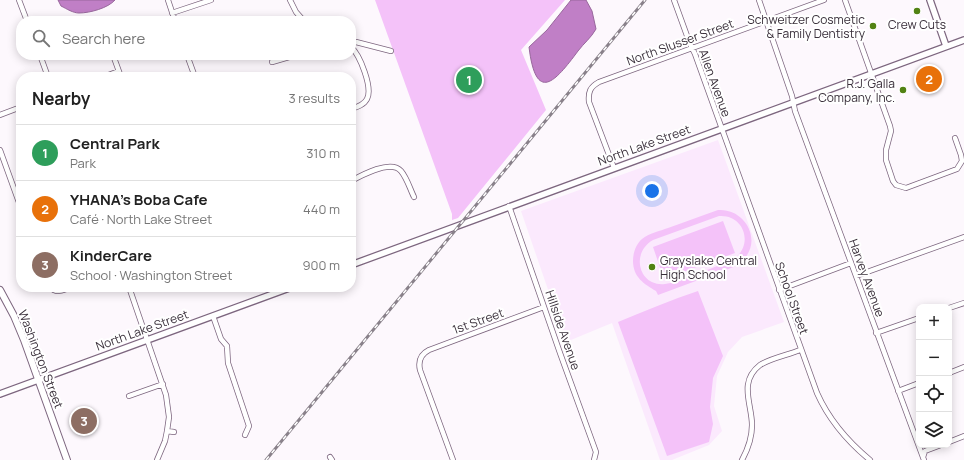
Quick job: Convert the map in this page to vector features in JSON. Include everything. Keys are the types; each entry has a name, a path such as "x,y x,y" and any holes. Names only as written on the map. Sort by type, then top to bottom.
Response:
{"main road":[{"name":"Washington Street","path":"0,290 24,340 67,460"}],"street":[{"path":"19,0 25,16"},
{"path":"168,0 173,16"},
{"path":"172,13 211,0"},
{"path":"290,0 300,16"},
{"name":"Allen Avenue","path":"674,0 721,128"},
{"name":"Harvey Avenue","path":"759,0 796,111 923,459"},
{"name":"North Slusser Street","path":"614,168 589,102 590,90 592,86 599,82 824,0"},
{"path":"845,0 890,126 891,131 885,156 893,181 896,185 899,187 909,188 957,169 962,161 962,155 955,138"},
{"path":"930,0 946,46"},
{"name":"North Lake Street","path":"356,263 964,40"},
{"path":"356,42 391,51"},
{"path":"356,54 367,80 368,97 365,102 356,107"},
{"path":"42,60 46,72"},
{"path":"115,60 119,71"},
{"path":"189,60 193,72"},
{"path":"272,62 279,60"},
{"path":"0,115 16,109"},
{"name":"School Street","path":"721,128 800,350 821,402 834,424 844,437 870,460"},
{"path":"0,150 16,194"},
{"path":"356,179 387,166 394,166 401,171 414,197"},
{"name":"Hillside Avenue","path":"509,206 596,452 594,460"},
{"path":"856,276 964,237"},
{"path":"779,290 851,263"},
{"path":"130,292 163,384 168,405 169,417 167,431 157,460"},
{"name":"North Lake Street","path":"0,394 278,292"},
{"path":"952,307 964,303"},
{"name":"1st Street","path":"453,460 420,370 419,360 421,356 424,352 429,350 544,307"},
{"path":"213,316 221,339 227,346 228,363 249,426 245,435"},
{"path":"876,333 916,319"},
{"path":"742,460 747,451 752,433 747,392 751,376 761,364 800,350"},
{"path":"952,372 964,367"},
{"path":"129,396 163,384"},
{"path":"898,391 916,384"},
{"path":"167,431 174,432"},
{"path":"952,441 964,436"},
{"path":"923,459 924,451 932,448"}],"shaded area":[{"path":"58,0 115,0 98,10 79,13 72,12 61,6"},
{"path":"375,0 565,0 521,50 546,110 458,218 452,220 452,214"},
{"path":"571,0 586,0 592,11 596,29 562,71 548,82 542,81 536,76 532,65 529,47 547,30"},
{"name":"Grayslake Central High School","path":"718,140 784,322 742,337 728,352 717,376 714,406 722,431 709,445 672,460 660,460 612,323 566,342 521,211"},
{"path":"718,210 735,214 747,225 751,233 751,241 750,250 745,258 747,262 658,295 656,291 647,286 637,276 633,267 633,258 635,249 642,239 651,234","holes":["719,216 736,220 744,233 745,241 743,249 738,256 730,261 665,284 656,284 644,275 640,260 646,246 653,240"]},
{"path":"723,221 735,253 664,279 653,247"},
{"path":"698,291 723,356 713,378 710,407 713,424 709,442 667,456 618,322"}],"railway":[{"path":"266,460 645,0"}],"place":[{"name":"Crew Cuts","path":"917,11"},
{"name":"Schweitzer Cosmetic & Family Dentistry","path":"873,26"},
{"name":"YHANA’s Boba Cafe","path":"929,79"},
{"name":"Central Park","path":"469,80"},
{"name":"R.J. Galla Company, Inc.","path":"903,90"},
{"name":"Grayslake Central High School","path":"652,267"},
{"name":"KinderCare","path":"84,421"}]}
